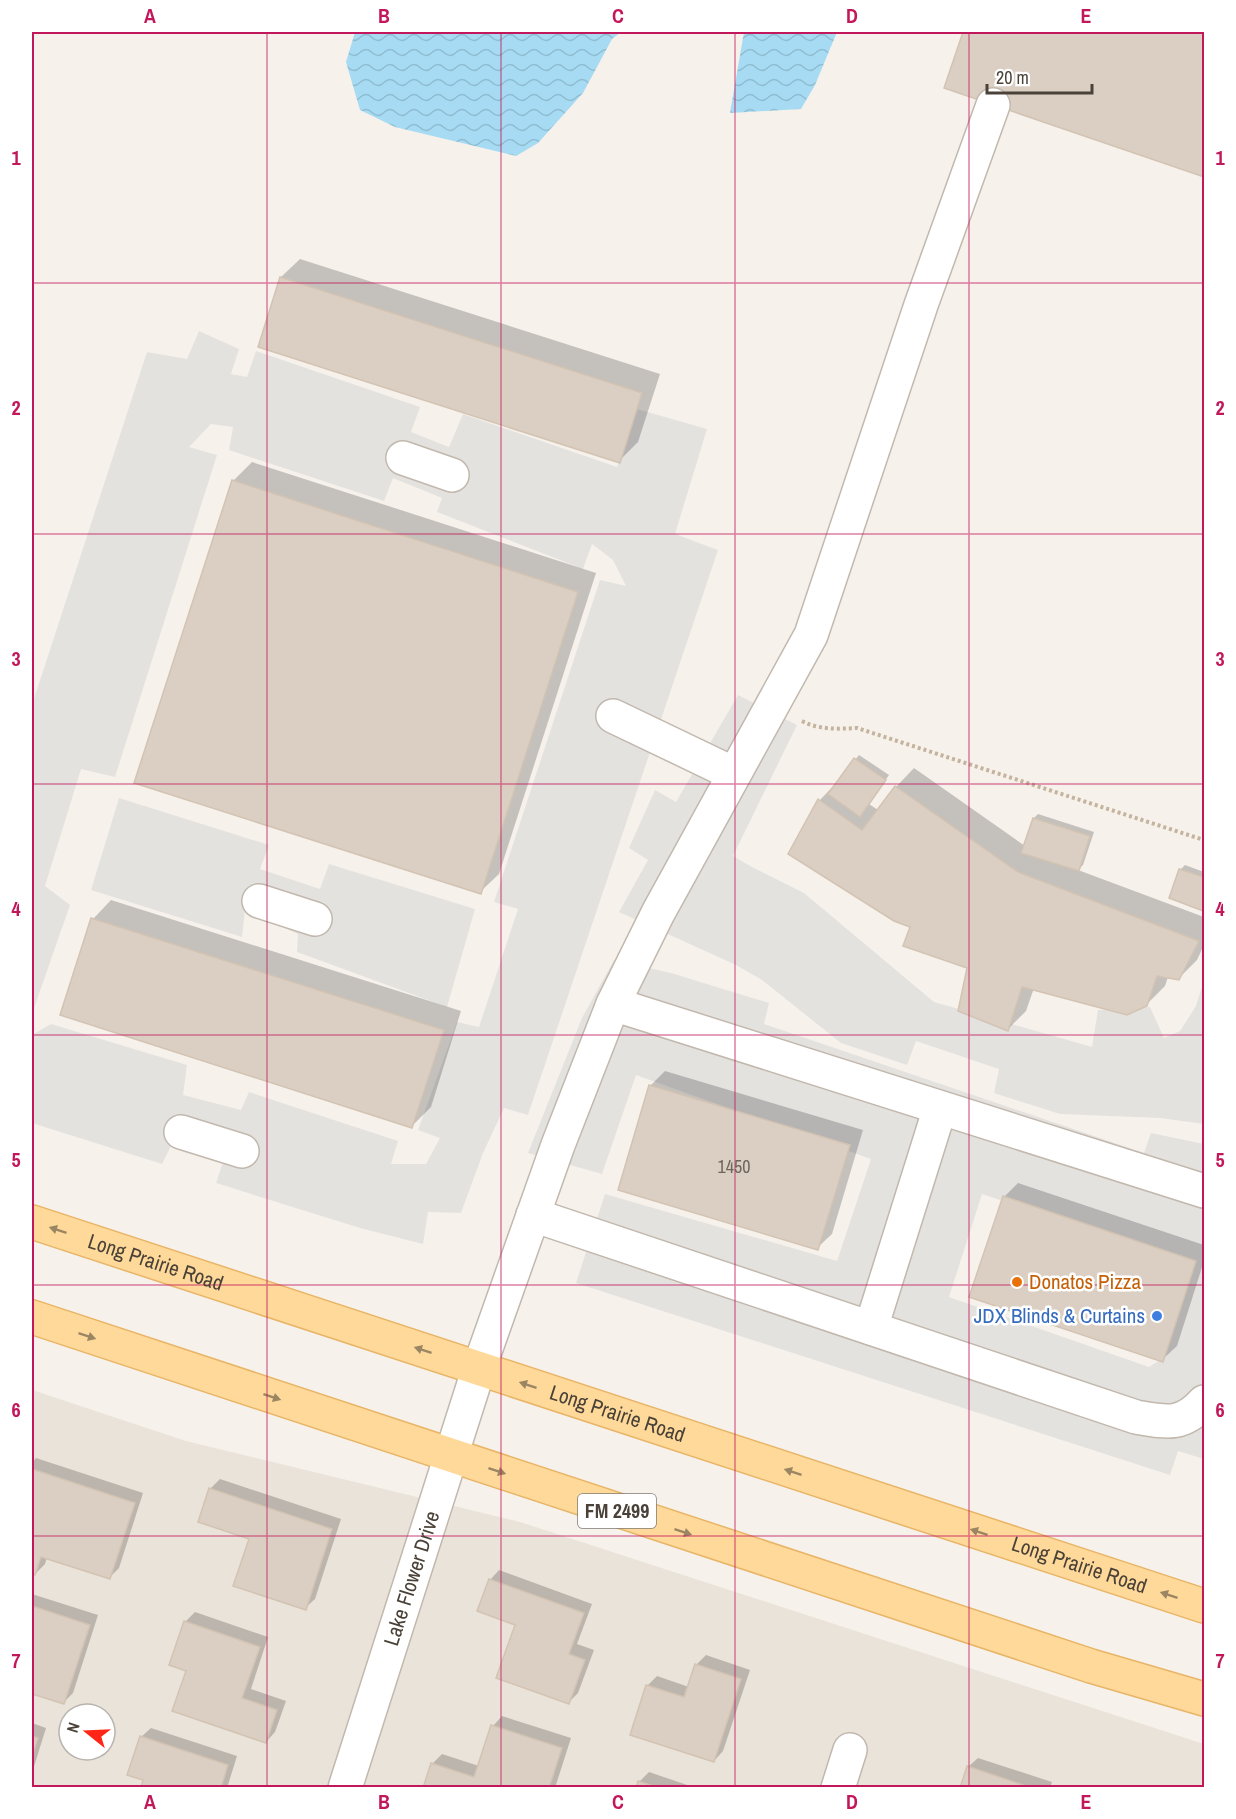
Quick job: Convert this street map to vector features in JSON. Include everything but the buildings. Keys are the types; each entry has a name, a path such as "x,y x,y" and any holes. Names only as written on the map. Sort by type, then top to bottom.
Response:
{"main road":[{"name":"Long Prairie Road","path":"32,1222 1204,1606"},
{"name":"FM 2499","path":"32,1317 1079,1662 1204,1698"}],"street":[{"name":"Lake Flower Drive","path":"345,1788 479,1368 533,1215 613,1004 658,913 811,635 921,305 993,105"},
{"path":"403,458 452,475"},
{"path":"613,716 734,774"},
{"path":"259,901 315,919"},
{"path":"613,1004 1204,1191"},
{"path":"871,1328 940,1108"},
{"path":"181,1132 242,1150"},
{"path":"533,1215 1136,1417 1167,1423 1194,1414 1204,1402"},
{"path":"838,1788 850,1750"}],"path":[{"path":"772,706 810,726 832,729 857,728 1204,840"}],"shaded area":[{"path":"199,331 239,349 231,374 247,377 256,351 420,407 411,432 449,447 463,414 617,467 637,409 707,429 675,534 718,550 528,1115 504,1108 483,1153 461,1213 428,1212 423,1244 360,1228 216,1183 224,1159 173,1142 162,1164 32,1123 32,1035 51,1024 187,1065 183,1095 241,1110 249,1092 398,1141 391,1164 426,1164 440,1138 418,1130 457,1022 479,1027 518,909 494,902 600,580 626,586 613,560 592,544 583,569 437,512 442,498 393,478 384,501 229,450 233,427 211,424 189,447 217,455 115,777 81,769 45,886 70,905 32,1011 32,705 147,352 187,359"},
{"path":"738,695 797,725 733,856 804,893 934,1002 1092,1047 1098,1010 1150,1007 1164,1038 1180,1031 1196,1006 1204,980 1204,1124 1160,1118 1060,1114 994,1093 999,1069 916,1041 907,1065 841,1043 762,980 736,965 619,912 648,860 629,848 655,790 676,802"},
{"path":"119,798 269,845 260,869 320,889 329,864 475,909 447,1007 297,952 298,934 245,910 242,937 91,890"},
{"path":"614,960 671,973 769,1003 764,1024 1144,1153 1151,1133 1204,1144 1204,1459 1178,1451 1170,1475 576,1283 605,1194 837,1261 871,1159 636,1075 602,1174 528,1153 582,1018","holes":["982,1194 1192,1262 1165,1357 1149,1367 949,1297"]},
{"path":"32,1390 186,1441 520,1522 1204,1744 1204,1788 32,1788"}],"water":[{"path":"355,32 621,32 612,39 583,93 538,143 516,156 395,127 360,110 346,62"},
{"path":"744,32 837,32 815,85 801,109 730,113"}],"place":[{"name":"Donatos Pizza","path":"1017,1282"},
{"name":"JDX Blinds & Curtains","path":"1157,1316"}]}
